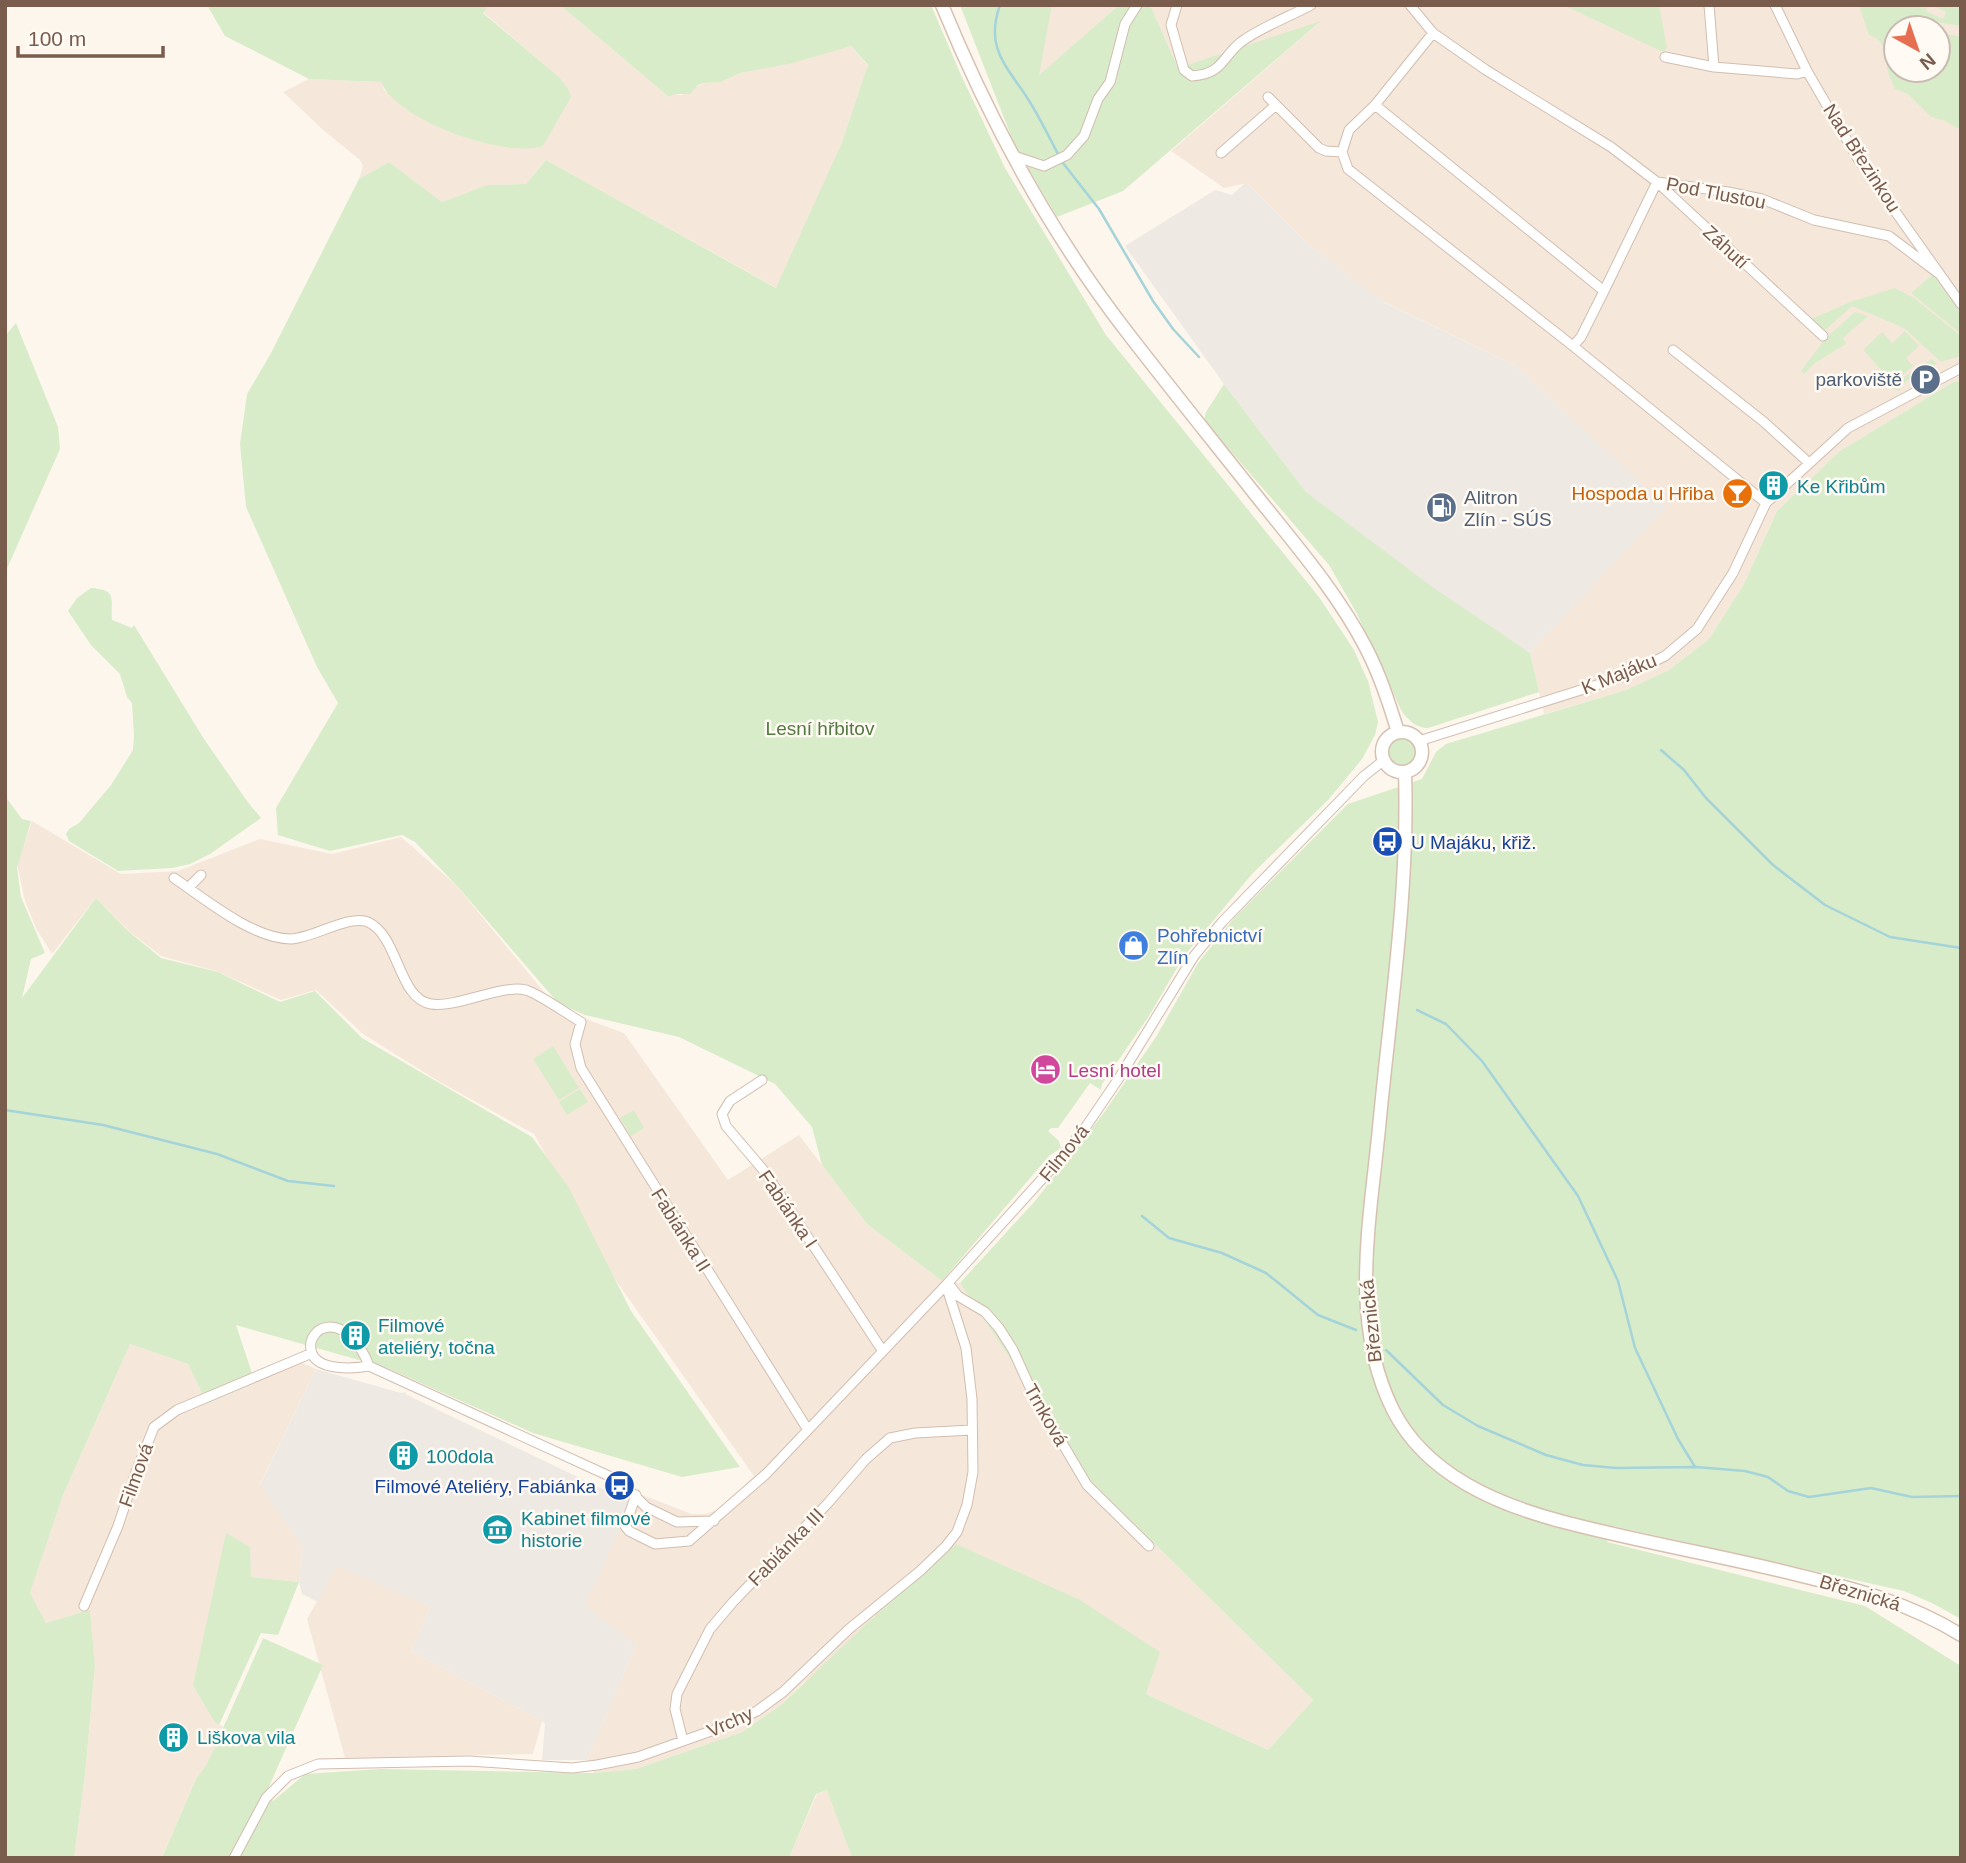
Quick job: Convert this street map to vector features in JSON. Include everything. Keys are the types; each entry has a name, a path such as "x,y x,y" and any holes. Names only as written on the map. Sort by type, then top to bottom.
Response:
{"main road":[{"path":"942,5 968,66 1013,156 1097,292 1128,335 1311,564 1344,610 1372,662 1398,732"},
{"path":"1398,732 1408,733 1419,741 1422,751 1420,761 1414,768 1405,772 1394,771 1384,761 1383,745 1391,735 1398,732"},
{"name":"Březnická","path":"1405,772 1401,908 1366,1282 1367,1317 1375,1365 1394,1412 1406,1431 1425,1452 1460,1480 1496,1500 1522,1510 1620,1536 1752,1564 1852,1589 1901,1605 1961,1635"}],"street":[{"path":"1013,156 1044,166 1067,155 1084,136 1098,99 1110,82 1125,24 1137,5"},
{"path":"1177,5 1171,25 1184,70 1192,76 1208,75 1240,43 1311,5"},
{"name":"Pod Tlustou","path":"1410,5 1433,33 1611,147 1657,182 1762,199 1814,220 1889,236 1938,273"},
{"path":"1709,5 1714,67"},
{"name":"Nad Březinkou","path":"1775,5 1807,71 1858,159 1938,273 1957,291 1961,304"},
{"path":"1433,33 1375,105 1349,130 1342,152 1348,169 1573,346 1766,503"},
{"path":"1665,57 1714,67 1797,74 1807,71"},
{"path":"1268,97 1319,148 1342,152"},
{"path":"1222,153 1276,105"},
{"path":"1375,105 1604,291"},
{"path":"1573,346 1581,337 1657,182"},
{"name":"Záhutí","path":"1657,182 1823,336"},
{"path":"1673,350 1764,422 1809,463"},
{"name":"K Majáku","path":"1419,741 1622,677 1665,656 1697,629 1733,573 1766,503 1848,428 1959,371"},
{"name":"Filmová","path":"636,1495 625,1526 629,1531 655,1544 689,1541 766,1474 1035,1189 1085,1128 1151,1028 1194,956 1223,921 1364,776 1384,761"},
{"path":"174,878 188,887 201,875"},
{"name":"Fabiánka II","path":"188,887 251,927 281,938 299,938 356,920 370,923 379,929 411,989 423,1002 435,1004 523,990 582,1022 575,1044 581,1068 808,1430"},
{"name":"Fabiánka I","path":"762,1080 730,1101 722,1114 726,1126 765,1172 882,1350"},
{"name":"Vrchy","path":"234,1858 266,1798 288,1776 318,1764 469,1762 572,1768 638,1757 725,1726 757,1710 783,1692 849,1629 920,1571 957,1532 967,1505 973,1472 972,1399 966,1349 947,1284"},
{"name":"Trnková","path":"947,1284 958,1296 985,1312 999,1328 1013,1350 1032,1392 1087,1485 1149,1546"},
{"path":"369,1366 365,1354 349,1335 337,1329 320,1329 314,1334 311,1342 312,1353 315,1358 331,1367 369,1366 620,1481 646,1507 677,1522 714,1521"},
{"name":"Filmová","path":"84,1606 118,1526 154,1427 177,1409 312,1353"},
{"name":"Fabiánka III","path":"683,1741 675,1709 677,1694 710,1629 733,1602 828,1503 866,1459 890,1438 915,1433 972,1430"}],"shaded area":[{"path":"488,5 560,5 669,97 682,95 704,83 721,82 740,73 851,46 868,66 842,142 777,288 546,160 526,184 487,185 442,202 389,162 359,179 363,166 360,160 283,92 309,79 381,82 384,90 413,113 496,146 543,146 559,77 483,12"},
{"path":"1052,5 1119,5 1038,76"},
{"path":"1150,5 1961,5 1961,382 1955,381 1840,451 1777,511 1744,584 1709,639 1669,670 1626,690 1544,714 1530,653 1666,507 1516,366 1382,301 1309,245 1247,183 1224,188 1171,151 1319,23 1178,68"},
{"path":"1246,182 1309,245 1385,303 1516,366 1667,507 1530,653 1431,587 1306,492 1125,246 1215,190 1232,195"},
{"path":"32,821 121,874 178,871 260,839 332,854 401,837 456,885 558,1009 624,1033 728,1180 799,1135 867,1224 942,1281 960,1283 1092,1482 1313,1700 1268,1750 1146,1694 1159,1652 804,1682 781,1705 742,1732 636,1769 594,1773 587,1760 636,1645 584,1605 637,1493 692,1514 705,1514 717,1510 734,1497 754,1476 610,1272 534,1134 438,1081 363,1034 316,990 281,1000 216,971 161,956 130,932 96,898 52,954 36,928 25,901 17,864"},
{"path":"130,1344 188,1364 207,1404 300,1362 316,1369 260,1484 302,1547 299,1582 251,1577 214,1721 223,1727 207,1765 196,1779 162,1858 74,1858 95,1667 90,1611 46,1623 30,1593 63,1495"},
{"path":"316,1369 405,1392 632,1503 585,1605 636,1645 587,1760 542,1760 545,1724 542,1721 411,1651 430,1607 337,1566 318,1602 302,1594 299,1582 302,1547 260,1485"},
{"path":"337,1565 430,1607 411,1651 542,1721 533,1754 345,1758 307,1619"},
{"path":"828,1790 852,1858 789,1858 817,1794"}],"green space":[{"path":"207,5 488,5 483,13 559,77 571,97 543,146 526,149 479,141 453,133 407,110 391,96 381,82 309,79 225,36"},
{"name":"Lesní hřbitov","path":"560,5 931,5 1005,168 1106,335 1319,597 1354,650 1368,681 1378,722 1375,735 1362,759 1329,799 1252,874 1184,956 1149,1016 1102,1084 1101,1090 1090,1083 1058,1128 1048,1131 1059,1141 1061,1148 1049,1156 942,1281 867,1224 822,1165 812,1127 775,1084 679,1037 585,1015 558,1003 458,887 415,842 402,835 330,851 278,835 276,808 338,703 317,667 246,507 240,444 247,394 270,355 359,179 389,162 442,202 487,185 526,184 546,160 776,288 842,142 868,65 851,46 793,63 740,73 721,82 704,83 698,85 690,94 675,94 669,97"},
{"path":"960,5 1052,5 1039,75 1119,5 1150,5 1178,68 1321,21 1123,191 1057,217 1015,146"},
{"path":"1563,5 1659,5 1667,48 1663,52"},
{"path":"1859,5 1928,5 1926,11 1932,14 1882,14 1882,45 1869,35"},
{"path":"1931,5 1961,5 1961,26 1952,25 1952,14 1945,14 1946,12"},
{"path":"1952,35 1961,37 1961,130 1931,117 1908,94 1895,89 1893,84 1952,84"},
{"path":"1933,274 1961,313 1961,334 1911,293"},
{"path":"1895,288 1914,298 1961,336 1961,356 1941,362 1904,328 1852,306 1822,333 1809,320 1850,302"},
{"path":"1855,312 1868,316 1843,338 1846,344 1815,363 1804,374 1801,371 1825,339"},
{"path":"16,323 58,427 60,449 5,573 5,336"},
{"path":"1905,331 1919,346 1906,358 1913,366 1893,383 1863,350 1882,332 1892,343"},
{"path":"1932,359 1937,364 1905,382 1899,391 1889,387"},
{"path":"1955,381 1961,382 1961,1619 1904,1591 1613,1526 1607,1542 1865,1606 1961,1666 1961,1858 852,1858 827,1790 816,1794 789,1858 162,1858 263,1638 323,1665 267,1791 273,1801 305,1774 380,1769 594,1773 636,1769 742,1732 781,1705 956,1544 1080,1600 1160,1652 1146,1694 1268,1750 1313,1700 1092,1482 960,1283 1035,1201 1103,1114 1156,1037 1198,963 1234,918 1348,804 1422,779 1436,752 1446,744 1626,690 1669,670 1709,639 1744,584 1777,511 1840,451"},
{"path":"1224,384 1306,492 1431,586 1530,653 1539,692 1428,728 1420,727 1409,720 1401,710 1356,612 1329,565 1204,420 1206,412"},
{"path":"91,588 106,591 111,597 112,620 132,628 134,625 204,739 261,818 210,854 190,864 172,868 118,871 69,841 66,834 79,823 111,785 133,750 132,703 127,697 120,674 91,645 68,611 77,598"},
{"path":"1402,738 1412,742 1416,752 1412,762 1402,766 1392,762 1388,752 1392,742"},
{"path":"5,796 22,819 31,821 17,868 21,897 45,953 31,959 22,998 96,898 128,931 161,958 218,972 280,1002 315,991 362,1038 532,1137 568,1186 631,1311 740,1467 682,1477 533,1433 387,1368 236,1325 255,1382 207,1404 188,1364 130,1344 63,1495 30,1593 46,1623 90,1610 95,1666 74,1858 5,1858"},
{"path":"553,1046 579,1088 559,1100 533,1059"},
{"path":"580,1089 588,1102 567,1115 559,1102"},
{"path":"634,1110 644,1128 631,1136 620,1118"},
{"path":"226,1533 250,1547 251,1577 299,1582 278,1635 261,1633 219,1725 193,1685"}],"waterway":[{"path":"1000,5 996,20 996,44 1058,154"},
{"path":"1063,163 1099,209 1153,301 1173,329 1199,357"},
{"path":"1661,750 1684,770 1706,798 1773,865 1825,905 1890,937 1961,948"},
{"path":"1417,1010 1446,1024 1482,1061 1578,1196 1618,1281 1635,1348 1678,1439 1695,1467"},
{"path":"5,1110 103,1125 217,1154 288,1181 334,1186"},
{"path":"1142,1216 1169,1238 1222,1253 1266,1273 1318,1315 1356,1330"},
{"path":"1386,1350 1443,1405 1478,1426 1546,1455 1583,1465 1616,1468 1696,1467 1745,1471 1768,1477 1788,1491 1809,1497 1871,1488 1912,1497 1961,1496"}],"place":[{"name":"parkoviště","path":"1925,379"},
{"name":"Ke Křibům","path":"1774,486"},
{"name":"Hospoda u Hřiba","path":"1737,493"},
{"name":"Alitron Zlín - SÚS","path":"1441,508"},
{"name":"U Majáku, křiž.","path":"1388,842"},
{"name":"Pohřebnictví Zlín","path":"1134,946"},
{"name":"Lesní hotel","path":"1045,1070"},
{"name":"Filmové ateliéry, točna","path":"355,1336"},
{"name":"100dola","path":"403,1456"},
{"name":"Filmové Ateliéry, Fabiánka","path":"619,1486"},
{"name":"Kabinet filmové historie","path":"498,1529"},
{"name":"Liškova vila","path":"174,1737"}]}
